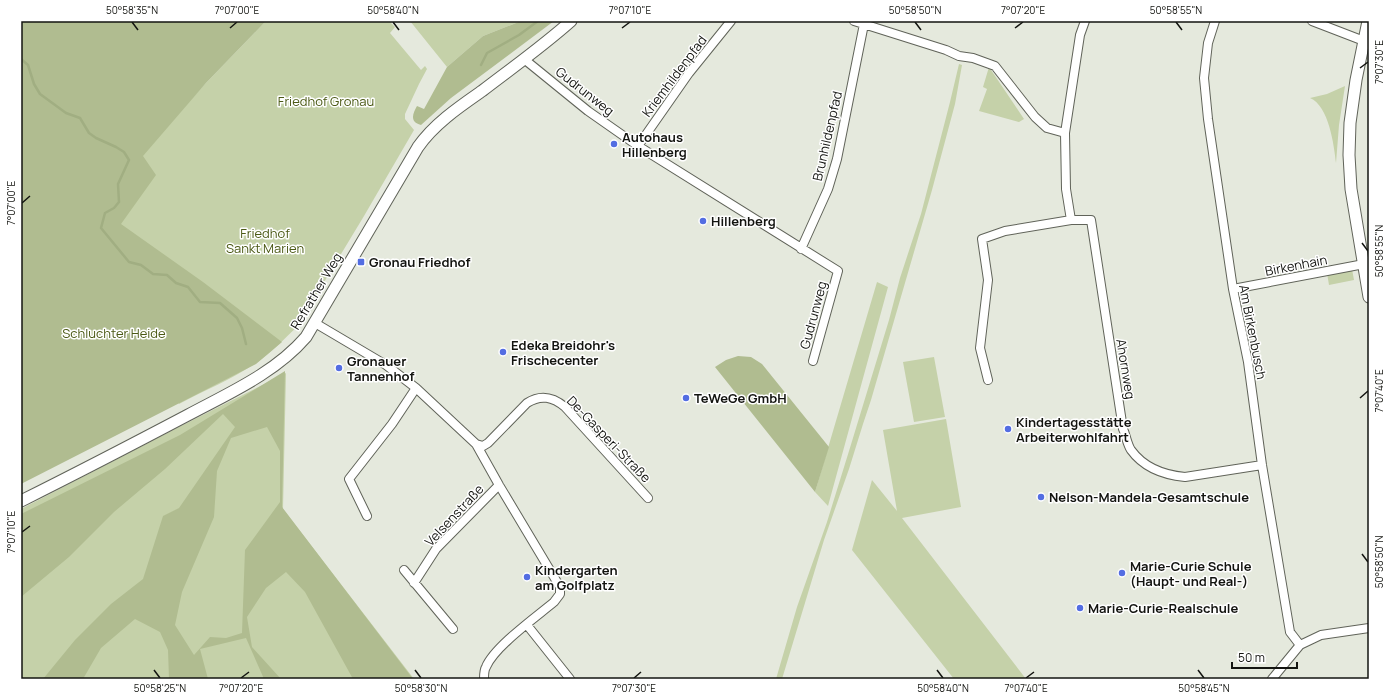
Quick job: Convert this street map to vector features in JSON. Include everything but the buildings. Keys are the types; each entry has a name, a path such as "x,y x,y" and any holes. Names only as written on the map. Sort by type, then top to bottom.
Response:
{"main road":[{"name":"Refrather Weg","path":"21,501 148,436 268,371 280,362 299,345 315,323 353,255 422,141 449,115 524,59 571,21"},
{"path":"1368,21 1364,40 1365,54 1356,80 1350,123 1349,155 1351,189 1369,297"}],"street":[{"name":"Kriemhildenpfad","path":"638,146 688,73 731,21"},
{"path":"854,21 946,50 959,56 973,58 995,66 1034,117 1047,128 1065,133"},
{"path":"1071,220 1066,189 1065,133 1080,35 1085,21"},
{"name":"Am Birkenbusch","path":"1215,21 1208,43 1204,78 1208,119 1233,289 1248,362 1262,465 1290,632 1300,644"},
{"path":"1312,21 1364,40"},
{"name":"Brunhildenpfad","path":"802,249 828,188 837,159 864,24"},
{"name":"Gudrunweg","path":"524,59 588,111 638,146 838,271 813,361"},
{"name":"Ahornweg","path":"988,380 980,348 988,280 982,239 1005,231 1071,220 1091,220 1124,429 1130,449 1140,460 1151,468 1162,473 1175,476 1185,477 1262,465"},
{"name":"Birkenhain","path":"1233,289 1364,264"},
{"path":"315,323 386,365 416,388 476,444 560,587 561,590 558,597 493,655 485,667 484,679"},
{"path":"367,516 349,479 392,424 416,388"},
{"name":"De-Gasperi-Straße","path":"476,444 483,446 488,443 527,403 532,400 539,398 552,399 565,407 648,498"},
{"name":"Velsenstraße","path":"414,583 436,549 499,485"},
{"path":"404,570 453,629"},
{"path":"526,625 570,679"},
{"path":"1272,679 1300,644 1321,635 1369,628"}],"green space":[{"path":"21,21 141,154 206,83 266,21 393,21 391,23 395,27 390,33 421,70 425,66 427,69 405,114 405,119 414,130 297,327 263,358 253,365 233,377 179,404"},
{"name":"Schluchter Heide","path":"21,21 266,21 206,83 143,156 156,175 121,224 203,282 282,342 256,364 21,484"},
{"path":"410,21 521,21 483,36 447,67"},
{"path":"521,21 554,21 451,98 421,125 417,124 413,120 413,114 417,106 424,109 447,67 483,36"},
{"path":"959,64 962,65 955,104 932,190 871,400 824,540 782,679 776,679 797,607 827,522 889,320 900,278 921,214"},
{"path":"989,67 1024,119 1019,122 979,111 987,89 983,87"},
{"path":"1345,86 1339,125 1336,163 1334,146 1326,117 1322,109 1310,98 1327,94"},
{"path":"1352,269 1354,280 1329,285 1327,273"},
{"path":"877,282 888,287 828,506 815,492"},
{"path":"738,356 751,357 762,364 829,447 815,492 715,367 726,360"},
{"path":"934,357 945,417 914,422 903,362"},
{"path":"285,371 282,507 413,679 353,679 305,592 286,572 266,588 247,617 252,647 281,679 264,679 246,638 200,649 208,679 169,679 168,650 160,632 135,619 101,648 83,679 43,679 75,640 111,604 143,579 163,516 179,508 235,427 223,414 165,469 114,512 69,557 21,597 21,514 180,435","holes":["267,427 280,451 280,502 245,550 242,633 226,638 210,637 194,655 175,625 182,592 214,517 217,471 231,438"]},
{"path":"286,373 283,509 414,679 21,679 21,509"},
{"path":"946,419 961,507 902,518 1026,679 954,679 852,550 872,480 897,511 883,430"}],"waterway":[{"path":"481,65 487,53 519,35 538,21"},
{"path":"21,59 28,65 34,84 40,94 66,113 80,118 89,133 124,152 129,160 118,184 119,202 114,208 105,213 101,228 129,262 141,265 153,274 167,275 176,283 188,287 200,302 220,303 237,318 242,328 246,344"}],"place":[{"name":"Autohaus Hillenberg","path":"614,144"},
{"name":"Hillenberg","path":"703,221"},
{"name":"Gronau Friedhof","path":"361,262"},
{"name":"Edeka Breidohr's Frischecenter","path":"503,352"},
{"name":"Gronauer Tannenhof","path":"339,368"},
{"name":"TeWeGe GmbH","path":"686,398"},
{"name":"Kindertagesstätte Arbeiterwohlfahrt","path":"1008,429"},
{"name":"Nelson-Mandela-Gesamtschule","path":"1041,497"},
{"name":"Marie-Curie Schule (Haupt- und Real-)","path":"1122,573"},
{"name":"Kindergarten am Golfplatz","path":"527,577"},
{"name":"Marie-Curie-Realschule","path":"1080,608"}],"park label":[{"name":"Friedhof Gronau","path":"326,101"},
{"name":"Friedhof Sankt Marien","path":"265,240"}]}
